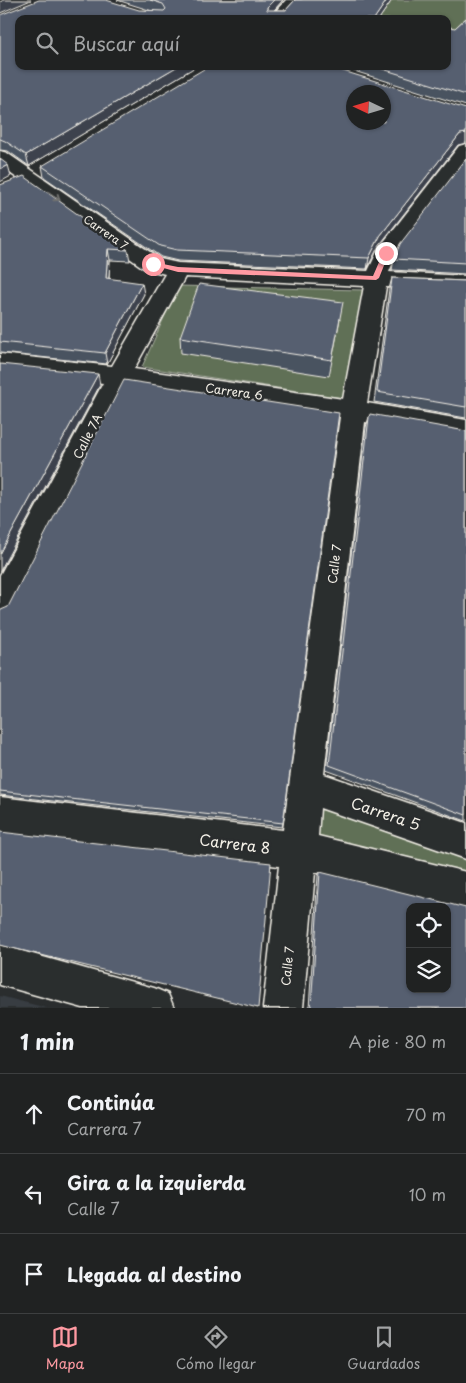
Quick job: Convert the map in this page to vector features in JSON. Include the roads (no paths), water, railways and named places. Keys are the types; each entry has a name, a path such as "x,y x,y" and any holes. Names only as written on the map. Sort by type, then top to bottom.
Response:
{"street":[{"path":"279,15 294,0"},
{"name":"Calle 7","path":"283,1008 305,785 354,409 376,278 386,253 466,150"},
{"name":"Carrera 7","path":"0,157 153,264 178,270 466,283"},
{"name":"Calle 7A","path":"0,604 119,375 178,270"},
{"name":"Carrera 6","path":"0,363 119,375 354,409 466,430"},
{"name":"Carrera 5","path":"305,785 466,841"},
{"name":"Carrera 8","path":"0,815 298,850 466,892"},
{"path":"0,965 154,1008"}]}
